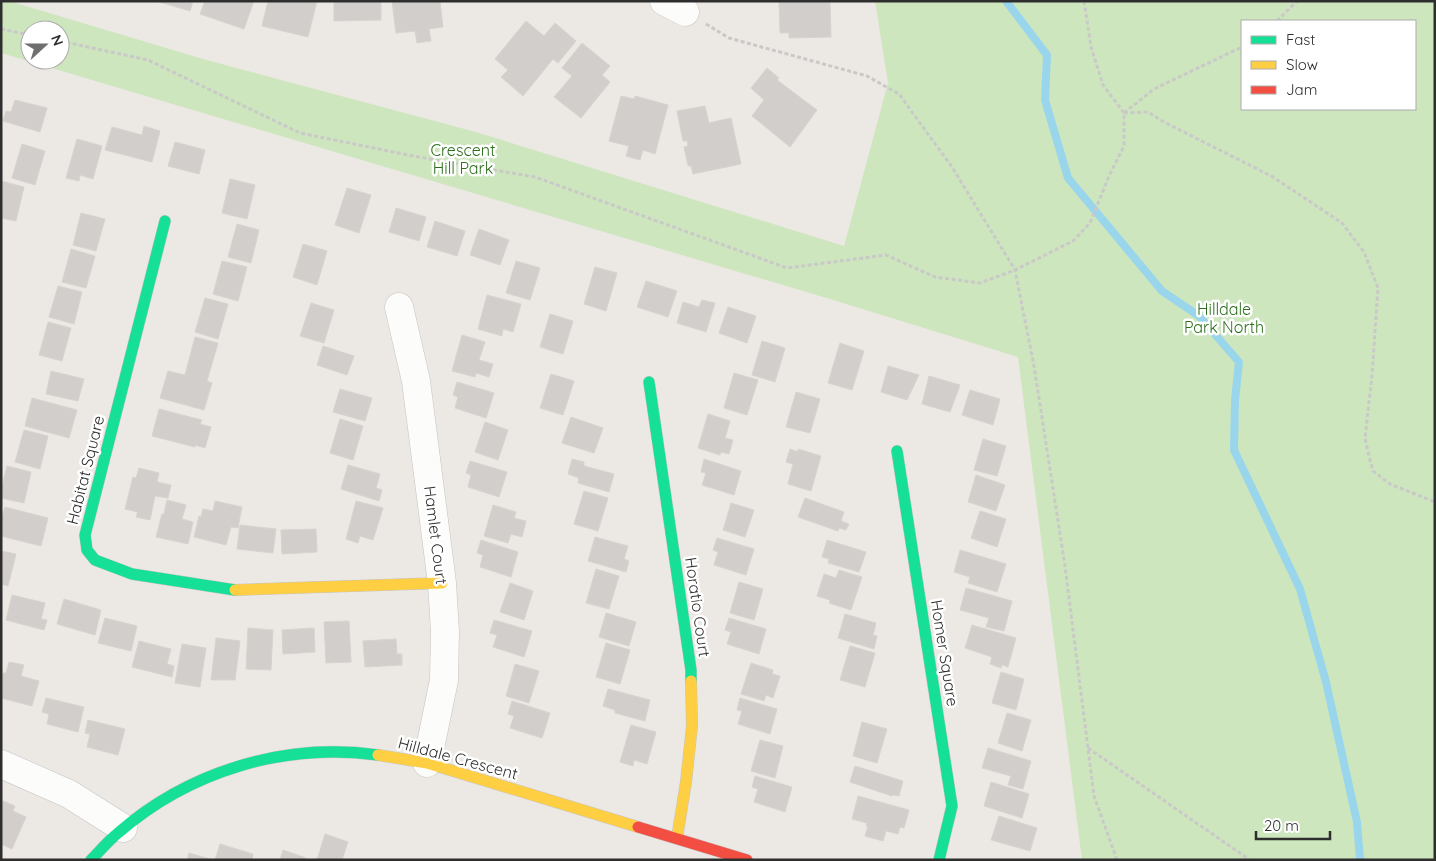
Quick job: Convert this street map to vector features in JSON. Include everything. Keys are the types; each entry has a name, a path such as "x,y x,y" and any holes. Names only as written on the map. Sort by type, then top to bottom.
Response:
{"street":[{"name":"Habitat Square","path":"165,221 85,535 87,550 95,560 132,574 235,590 442,583"},
{"name":"Hamlet Court","path":"400,307 416,381 442,583 445,632 444,680 427,763"},
{"name":"Horatio Court","path":"649,382 691,670 692,726 677,838"},
{"name":"Homer Square","path":"897,451 952,806 939,860"},
{"name":"Hilldale Crescent","path":"91,860 123,828 167,798 212,775 258,761 292,754 334,750 388,756 427,763 748,860"},
{"path":"1,764 69,794 123,828"}],"path":[{"path":"70,43 148,60 300,132 413,156 535,177 787,268 886,255 935,277 980,283 1015,270 1073,241 1090,223 1109,176 1124,146 1124,113 1103,85 1091,47 1084,1"},
{"path":"1278,20 1297,1"},
{"path":"675,7 730,38 867,76 899,94 952,167 1015,270 1034,366 1063,557 1094,796 1117,860"},
{"path":"1,29 20,33"},
{"path":"1124,113 1154,89 1241,47"},
{"path":"1124,113 1148,112 1273,177 1342,223 1364,252 1378,288 1372,376 1365,438 1373,471 1390,484 1435,502"},
{"path":"1087,747 1250,860"}],"green space":[{"name":"Hilldale Park North","path":"1,1 9,1 203,59 476,132 844,246 888,83 875,1 1435,1 1435,860 1082,860 1018,357 830,299 58,70 70,70 70,20 20,20 20,59 1,53"}],"building":[{"path":"156,1 193,1 190,11"},
{"path":"205,1 254,1 244,29 200,14"},
{"path":"268,1 317,1 308,37 262,26"},
{"path":"334,1 381,1 381,20 334,21"},
{"path":"392,1 440,1 443,27 429,29 431,41 417,43 415,31 396,33"},
{"path":"779,1 830,1 831,37 789,38 789,33 780,33"},
{"path":"526,21 544,36 555,23 576,41 558,63 553,59 523,96 501,77 508,70 495,59"},
{"path":"582,43 610,66 602,75 610,82 581,118 554,97 572,76 562,68"},
{"path":"767,68 779,78 777,80 817,110 790,147 752,116 764,100 751,88"},
{"path":"621,96 634,99 635,96 668,105 655,154 643,150 640,160 626,156 629,146 609,141"},
{"path":"15,100 47,108 40,132 3,121 6,111 11,112"},
{"path":"705,106 709,123 731,118 741,164 693,174 691,166 688,166 684,147 688,146 687,141 683,141 677,111"},
{"path":"144,126 160,131 152,162 105,150 112,127 142,135"},
{"path":"77,139 102,146 93,179 80,175 79,181 66,178"},
{"path":"175,142 205,150 199,174 168,166"},
{"path":"22,144 45,151 35,185 12,178"},
{"path":"230,179 255,185 247,219 222,213"},
{"path":"1,181 24,187 16,221 1,218"},
{"path":"347,188 371,195 359,233 335,225"},
{"path":"396,208 426,217 419,241 389,232"},
{"path":"81,213 105,219 96,251 73,245"},
{"path":"435,221 465,231 457,256 427,247"},
{"path":"237,224 259,230 251,263 228,257"},
{"path":"479,229 509,240 500,265 470,255"},
{"path":"303,244 327,251 317,285 293,277"},
{"path":"71,249 95,256 86,288 62,282"},
{"path":"222,261 247,267 238,301 213,294"},
{"path":"516,261 540,268 530,300 506,293"},
{"path":"595,267 617,273 606,311 584,304"},
{"path":"646,281 677,291 668,317 637,307"},
{"path":"58,286 82,292 74,324 49,317"},
{"path":"487,295 521,304 513,332 503,329 502,336 478,329"},
{"path":"205,298 228,304 218,339 195,332"},
{"path":"702,300 715,303 706,332 677,323 683,302 699,307"},
{"path":"311,303 334,310 324,343 300,336"},
{"path":"728,307 756,316 747,343 719,333"},
{"path":"550,314 573,321 563,354 540,347"},
{"path":"48,322 71,328 62,361 39,355"},
{"path":"462,335 485,342 479,360 493,364 489,377 476,373 475,377 452,371"},
{"path":"195,337 218,343 207,381 212,383 204,410 160,398 168,371 185,375"},
{"path":"762,341 785,348 775,382 752,375"},
{"path":"840,343 864,351 852,390 828,383"},
{"path":"323,346 354,356 347,375 317,365"},
{"path":"888,366 919,375 907,400 881,392"},
{"path":"51,371 84,379 78,401 46,394"},
{"path":"734,373 758,380 747,415 724,408"},
{"path":"551,374 574,381 563,415 540,408"},
{"path":"929,376 960,385 950,412 922,404"},
{"path":"457,382 494,393 486,418 455,408 458,397 453,395"},
{"path":"340,389 372,398 365,421 333,412"},
{"path":"970,390 1000,399 993,425 962,415"},
{"path":"796,392 820,399 810,433 786,427"},
{"path":"32,398 77,410 69,438 25,426"},
{"path":"159,409 202,420 200,424 211,427 205,448 152,436"},
{"path":"708,414 730,421 725,438 733,440 729,454 721,452 720,455 698,448"},
{"path":"571,417 603,428 594,453 562,443"},
{"path":"340,419 363,426 353,460 330,453"},
{"path":"485,422 508,430 498,460 475,452"},
{"path":"24,430 48,436 40,469 15,462"},
{"path":"983,439 1006,446 997,476 974,470"},
{"path":"790,449 798,452 798,449 821,456 811,491 788,484 793,464 786,462"},
{"path":"572,459 584,462 584,466 614,474 609,492 578,483 579,478 568,474"},
{"path":"704,459 741,471 734,495 702,485 706,473 701,472"},
{"path":"470,461 507,472 499,497 468,487 471,475 466,473"},
{"path":"348,465 380,474 376,488 382,490 379,501 341,489"},
{"path":"7,466 31,472 24,503 1,498"},
{"path":"139,468 159,473 157,482 171,485 168,498 155,496 150,520 136,517 138,512 125,509 133,477 136,478"},
{"path":"976,475 1005,485 996,511 968,502"},
{"path":"584,491 608,498 598,531 574,524"},
{"path":"805,498 844,512 841,521 849,524 846,530 839,528 838,531 798,517"},
{"path":"167,500 186,505 182,519 193,522 188,544 156,537"},
{"path":"215,501 242,507 238,528 231,527 226,545 194,537 199,516 201,517 203,509 213,511"},
{"path":"356,501 383,508 373,540 360,536 358,543 346,539"},
{"path":"731,503 754,510 745,537 723,530"},
{"path":"493,505 516,512 514,518 526,521 522,537 511,534 508,543 484,536"},
{"path":"5,507 48,518 41,546 1,536 1,520"},
{"path":"980,511 1006,519 997,547 971,538"},
{"path":"240,525 276,529 273,553 237,549"},
{"path":"316,529 317,552 282,554 281,530"},
{"path":"595,537 628,546 624,559 629,561 626,572 588,561"},
{"path":"717,538 754,549 746,575 714,565 718,552 713,550"},
{"path":"481,540 518,552 511,577 480,567 483,555 477,553"},
{"path":"827,540 866,552 859,572 828,563 829,559 822,557"},
{"path":"960,550 1006,564 997,592 968,583 970,577 954,572"},
{"path":"1,551 16,554 8,586 1,584"},
{"path":"596,569 619,576 609,609 586,603"},
{"path":"839,570 862,577 851,610 829,603 830,600 817,596 824,574 836,578"},
{"path":"739,582 763,589 754,620 730,613"},
{"path":"510,583 533,591 524,620 500,612"},
{"path":"966,588 1012,601 1004,631 986,627 989,618 960,610"},
{"path":"12,595 45,603 41,619 47,620 44,630 6,620"},
{"path":"64,599 101,610 95,635 57,624"},
{"path":"606,613 636,622 629,646 599,637"},
{"path":"845,614 876,623 873,635 877,636 874,649 838,638"},
{"path":"105,618 137,626 131,651 98,643"},
{"path":"729,618 766,629 759,654 727,644 731,632 725,630"},
{"path":"494,620 532,631 524,657 493,647 497,635 490,633"},
{"path":"349,621 351,662 326,663 324,622"},
{"path":"972,625 1016,638 1008,667 1002,665 1001,668 990,664 992,657 965,648"},
{"path":"248,628 273,630 271,670 246,669"},
{"path":"314,628 315,652 283,654 282,630"},
{"path":"216,638 240,641 235,680 211,680"},
{"path":"396,639 397,654 402,654 402,665 365,667 363,641"},
{"path":"139,641 171,649 167,664 174,666 172,677 132,667"},
{"path":"606,643 630,650 620,684 596,677"},
{"path":"182,644 206,648 200,687 175,683"},
{"path":"850,646 875,653 865,687 840,680"},
{"path":"9,662 24,665 21,676 39,681 32,706 1,698 1,673 6,673"},
{"path":"751,663 773,670 772,674 780,676 773,698 766,695 764,701 741,694"},
{"path":"515,664 539,671 529,703 506,696"},
{"path":"1001,672 1024,679 1016,710 992,703"},
{"path":"608,689 650,700 645,721 615,713 615,710 603,706"},
{"path":"46,698 84,707 78,732 47,724 49,714 42,712"},
{"path":"740,698 777,709 770,734 738,724 742,711 737,710"},
{"path":"512,701 550,713 542,738 510,728 514,716 508,714"},
{"path":"1007,713 1031,720 1022,751 998,743"},
{"path":"88,720 125,729 118,755 87,747 90,734 85,733"},
{"path":"862,722 887,729 877,763 853,756"},
{"path":"631,725 656,732 647,764 634,760 633,766 620,762"},
{"path":"760,740 783,746 775,778 751,771"},
{"path":"988,748 1031,761 1023,789 1008,785 1011,776 982,768"},
{"path":"855,766 903,781 899,796 892,796 850,782"},
{"path":"755,776 792,787 785,812 754,802 758,789 752,787"},
{"path":"991,782 1029,794 1022,818 984,806"},
{"path":"858,796 909,810 904,828 900,827 898,834 886,831 883,841 865,836 867,823 852,819"},
{"path":"3,801 15,806 13,811 26,817 12,849 1,844 1,805"},
{"path":"999,816 1037,828 1030,851 991,840"},
{"path":"325,834 348,842 342,860 317,860"},
{"path":"220,844 253,854 252,860 215,860"},
{"path":"283,850 306,858 305,860 280,860"},
{"path":"189,853 213,860 187,860"}],"waterway":[{"path":"1006,1 1047,55 1045,100 1068,178 1162,291 1199,316 1239,362 1235,400 1234,450 1300,589 1326,682 1357,822 1360,860"}],"traffic: fast":[{"path":"165,221 85,535 87,550 95,560 132,574 235,590"},
{"path":"649,382 691,670 691,681"},
{"path":"897,451 952,806 939,860"},
{"path":"91,860 114,836 146,811 176,793 207,778 240,766 308,753 343,752 378,755"}],"traffic: slow":[{"path":"235,590 442,583"},
{"path":"677,838 692,726 691,681"},
{"path":"378,755 427,763 638,827"}],"traffic: jam":[{"path":"638,827 747,860"}],"park label":[{"name":"Crescent Hill Park","path":"463,159"}]}
